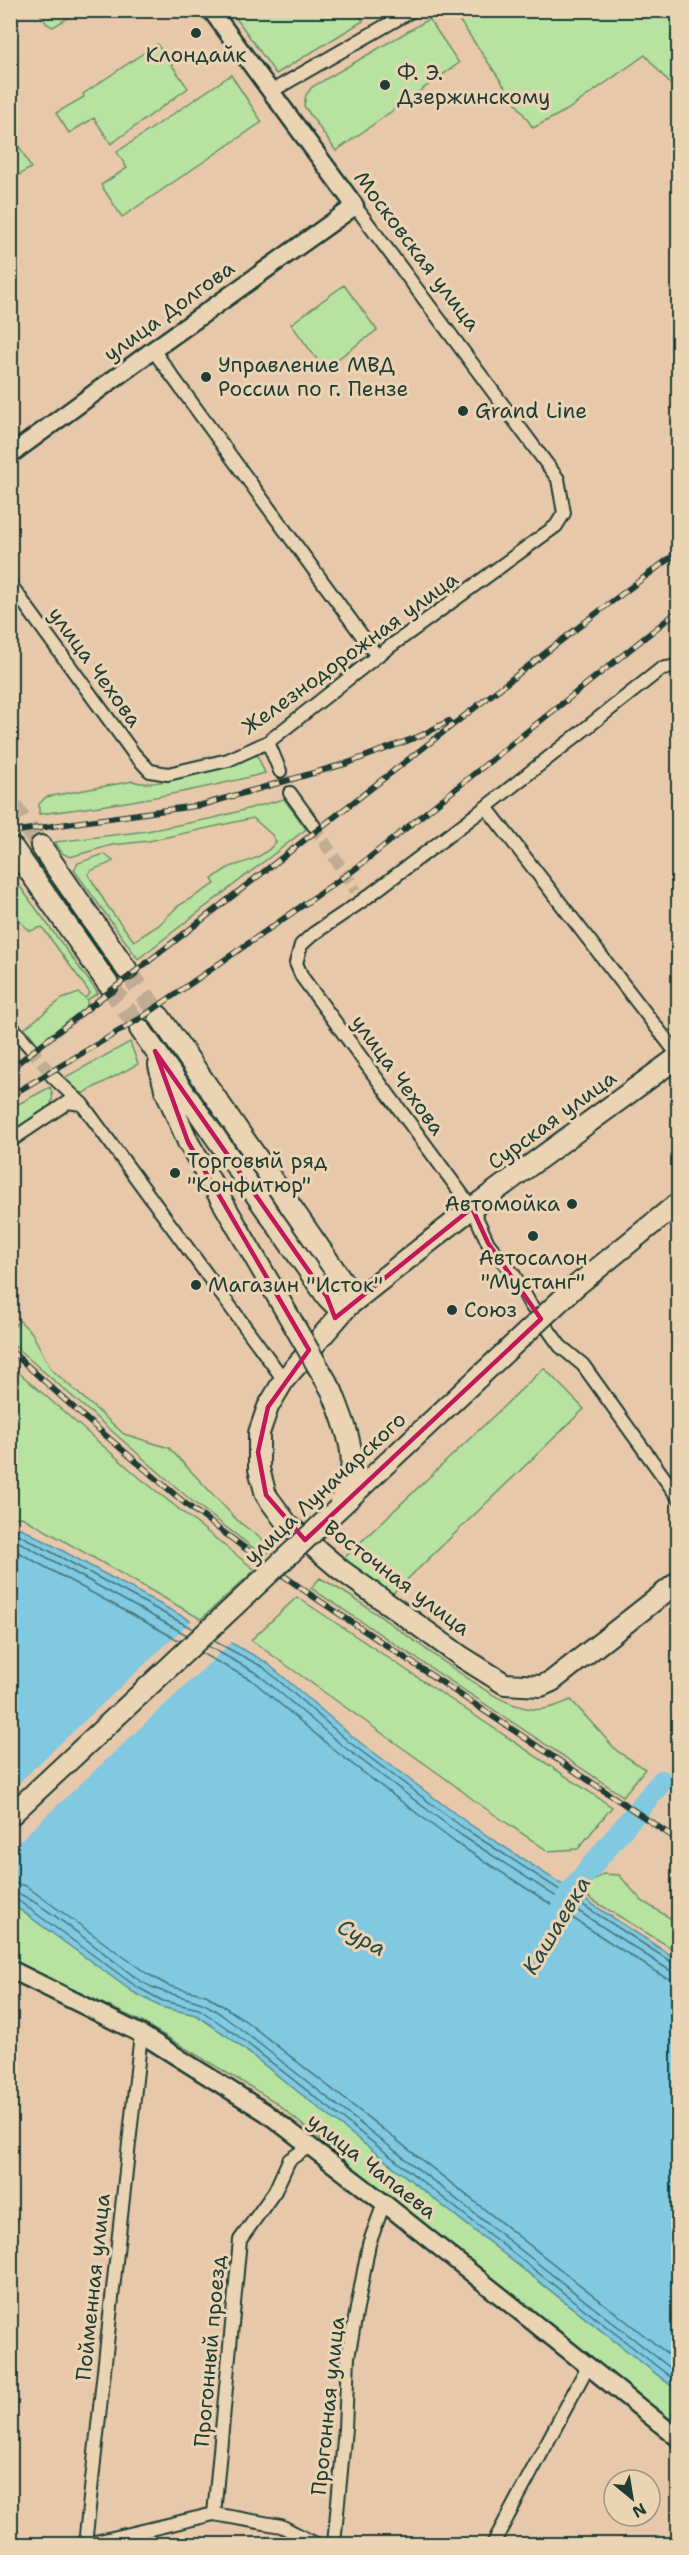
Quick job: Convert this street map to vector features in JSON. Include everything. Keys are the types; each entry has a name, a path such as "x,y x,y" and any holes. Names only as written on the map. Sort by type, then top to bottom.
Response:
{"main road":[{"path":"40,846 127,970"},
{"path":"13,848 108,984"},
{"path":"140,1029 327,1297 336,1306 348,1306 348,1289 159,1016"},
{"path":"155,1051 165,1089 188,1142 332,1391 349,1434 353,1461 348,1490 332,1515"},
{"name":"Сурская улица","path":"382,1278 472,1208 678,1056"},
{"name":"улица Луначарского","path":"10,1816 576,1286 678,1203"},
{"path":"333,1268 343,1275 360,1279 382,1278"},
{"name":"Восточная улица","path":"382,1278 348,1306 284,1380 268,1407 259,1433 258,1452 266,1495 288,1525 341,1570 462,1657 505,1684 523,1687 542,1686 567,1672 678,1582"},
{"path":"327,1297 331,1312 329,1328"}],"street":[{"name":"Московская улица","path":"211,10 558,479 564,513 556,526"},
{"path":"270,92 414,10"},
{"name":"улица Долгова","path":"10,455 355,206"},
{"path":"153,350 377,656"},
{"name":"Железнодорожная улица","path":"150,771 168,774 228,760 268,742 377,656 556,526"},
{"name":"улица Чехова","path":"10,584 134,754 150,771"},
{"path":"678,666 662,669 486,807 678,1056"},
{"path":"268,742 280,771"},
{"path":"290,794 314,826"},
{"name":"улица Чехова","path":"486,807 359,896 301,945 296,963 309,987 472,1208 489,1243 514,1275 530,1304 560,1346 583,1365 678,1497"},
{"path":"10,1025 30,1047"},
{"path":"52,1076 82,1104 284,1380"},
{"path":"10,1141 68,1102 82,1104"},
{"name":"улица Чапаева","path":"10,1969 141,2034 265,2112 311,2145 678,2438"},
{"name":"Пойменная улица","path":"86,2544 141,2034"},
{"name":"Прогонный проезд","path":"214,2514 240,2240 275,2191 289,2160 311,2145"},
{"name":"Прогонная улица","path":"334,2544 345,2429 348,2358 369,2244 384,2203"},
{"path":"493,2544 588,2366"},
{"path":"86,2544 214,2514 281,2526 315,2544"}],"highlighted area":[{"path":"155,1051 327,1297 335,1318 472,1208 488,1243 541,1319 305,1540 266,1495 258,1452 268,1407 309,1350 188,1142"}],"green space":[{"path":"38,11 74,11 70,17 53,27 47,24"},
{"path":"231,11 357,11 363,21 276,74"},
{"path":"453,11 678,11 678,93 645,55 567,110 533,128"},
{"path":"429,19 459,63 336,151 304,106 306,95 312,87"},
{"path":"157,44 188,88 111,144 94,118 69,133 56,113 84,97 83,94"},
{"path":"231,75 262,122 122,217 101,185 127,168 117,152"},
{"path":"11,131 31,168 17,176 11,164"},
{"path":"344,285 377,330 324,369 291,324"},
{"path":"257,755 265,773 153,798 39,814 39,804 46,797 133,781 144,783 175,779"},
{"path":"284,799 306,829 138,959 74,870 78,863 104,854 113,861 93,869 88,874 108,907 134,941 159,925 178,906 215,884 212,879 222,872 267,851 276,842 272,835 253,818 149,841 112,845 70,857 62,853 55,842 147,831 214,818"},
{"path":"10,873 98,993 87,1000 87,1007 38,1044 25,1028 62,999 79,993 85,998 90,993 42,927 30,931 11,913"},
{"path":"130,1042 138,1064 84,1093 78,1092 62,1079"},
{"path":"50,1087 52,1096 47,1110 11,1135 11,1108"},
{"path":"19,1320 32,1333 51,1369 124,1434 169,1448 238,1521 272,1547 265,1557 192,1501 11,1343 11,1331"},
{"path":"10,1365 140,1478 255,1570 201,1619 22,1517 11,1518"},
{"path":"544,1368 584,1409 391,1595 342,1560"},
{"path":"320,1578 355,1599 500,1699 521,1707 537,1709 552,1707 571,1700 617,1751 645,1769 623,1796 311,1588"},
{"path":"297,1597 612,1807 578,1849 548,1851 251,1640"},
{"path":"603,1874 619,1875 642,1901 678,1923 678,1952 589,1898 587,1885"},
{"path":"10,1903 161,2007 196,2015 230,2038 678,2391 678,2429 596,2360 392,2200 274,2101 140,2021 11,1960"}],"water":[{"name":"Сура","path":"21,1528 266,1662 353,1737 469,1824 678,1960 678,2391 230,2038 196,2015 161,2007 133,1992 11,1903 10,1529"}],"pier":[{"path":"193,1619 233,1641 11,1849 11,1790"}],"waterway":[{"name":"Кашаевка","path":"557,1917 571,1891 662,1781"}],"tunnel":[{"path":"280,771 290,793"},
{"path":"10,803 41,846"},
{"path":"314,826 356,891"},
{"path":"127,970 159,1016"},
{"path":"108,984 140,1029"},
{"path":"30,1047 52,1076"}],"railway":[{"path":"10,1069 678,552"},
{"path":"10,1096 141,1018 355,869 678,611"},
{"path":"10,832 202,805 348,763 420,736 449,721"},
{"path":"10,1350 187,1505 242,1546 308,1593 678,1840"}],"place":[{"name":"Клондайк","path":"196,33"},
{"name":"Ф. Э. Дзержинскому","path":"385,85"},
{"name":"Управление МВД России по г. Пензе","path":"206,377"},
{"name":"Grand Line","path":"463,411"},
{"name":"Торговый ряд \"Конфитюр\"","path":"175,1173"},
{"name":"Автомойка","path":"572,1204"},
{"name":"Автосалон \"Мустанг\"","path":"533,1236"},
{"name":"Магазин \"Исток\"","path":"196,1285"},
{"name":"Союз","path":"452,1310"}]}
